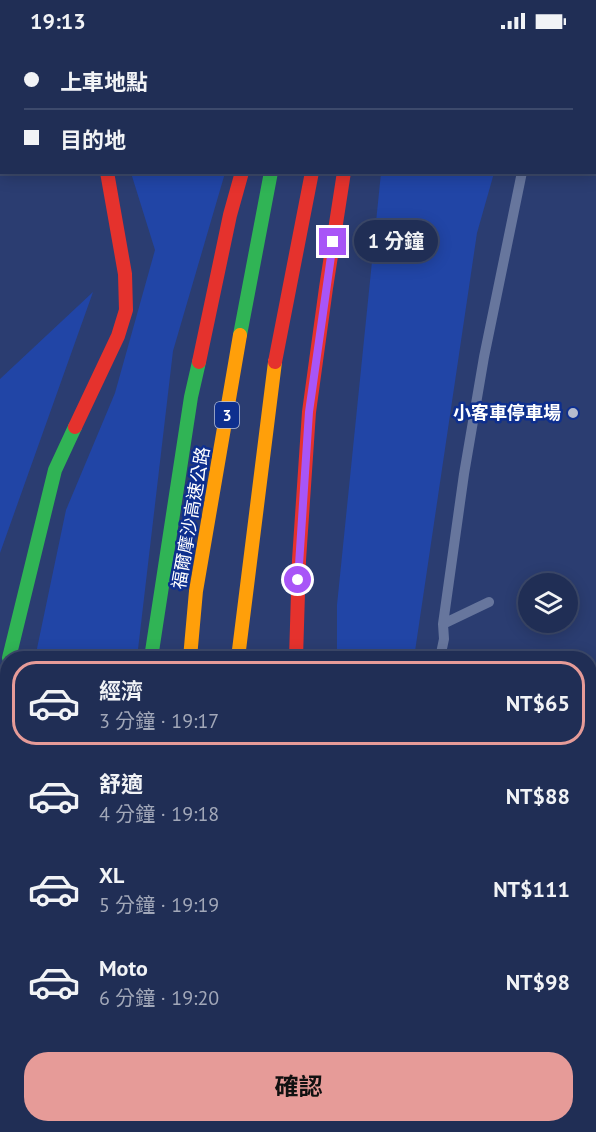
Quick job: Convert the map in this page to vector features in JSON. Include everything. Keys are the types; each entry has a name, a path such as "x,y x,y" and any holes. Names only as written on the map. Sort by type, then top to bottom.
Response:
{"main road":[{"path":"11,651 55,470 118,336 126,310 125,274 107,174"},
{"path":"152,651 191,397 230,215 241,174"},
{"name":"福爾摩沙高速公路","path":"191,651 196,591 271,174"},
{"path":"239,651 274,370 312,174"},
{"path":"296,651 298,560 309,412 344,174"}],"lane":[{"path":"441,651 462,485 480,380 522,174"},
{"path":"443,624 489,602"}],"shaded area":[{"path":"131,174 225,174 173,351 138,651 36,651 66,510 115,393 155,250"},
{"path":"381,174 494,174 477,233 415,651 337,651 337,605"},
{"path":"93,292 0,553 0,379"}],"traffic: fast":[{"path":"240,335 271,174"},
{"path":"152,651 191,397 199,362"},
{"path":"11,651 55,470 75,427"}],"traffic: slow":[{"path":"191,651 196,591 240,335"},
{"path":"239,651 275,362"}],"traffic: jam":[{"path":"75,427 118,336 126,310 125,274 107,174"},
{"path":"199,362 230,215 241,174"},
{"path":"275,362 312,174"},
{"path":"296,651 299,560 309,412 344,174"}],"place":[{"name":"小客車停車場","path":"573,413"}],"route":[{"path":"298,580 309,412 333,242"}]}
